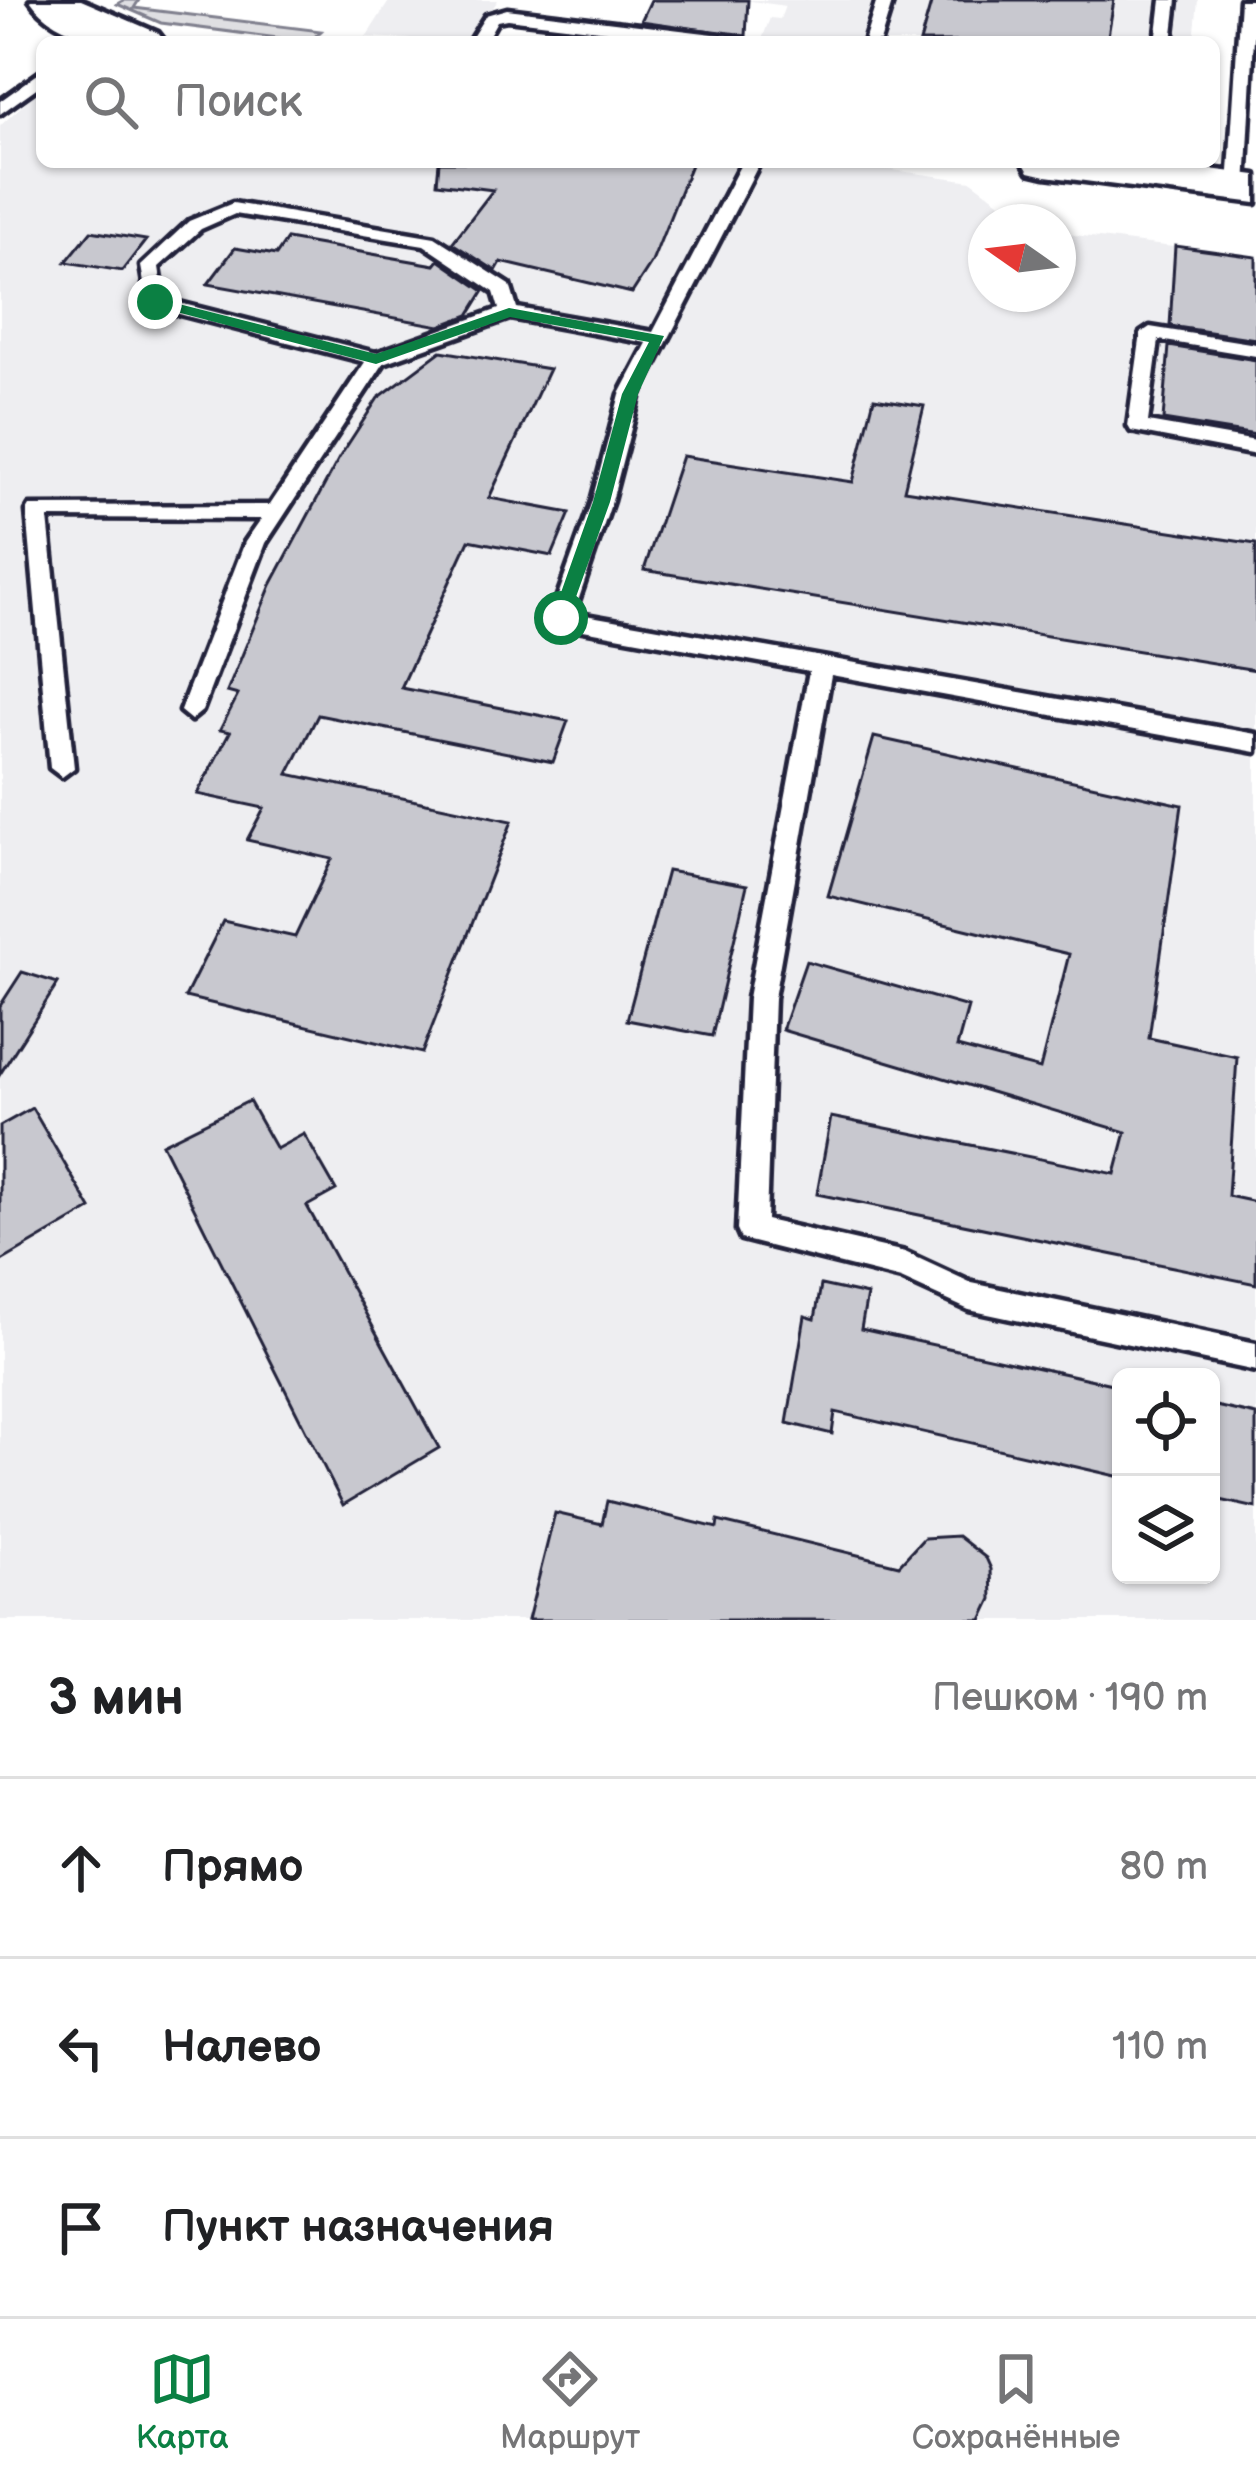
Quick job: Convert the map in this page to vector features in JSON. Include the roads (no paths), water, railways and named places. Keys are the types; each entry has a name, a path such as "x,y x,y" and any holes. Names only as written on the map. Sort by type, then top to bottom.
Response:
{"main road":[{"path":"51,0 98,36"},
{"path":"1148,168 1247,188"}],"lane":[{"path":"874,36 885,0"},
{"path":"1165,36 1169,0"},
{"path":"1247,0 1247,188"},
{"path":"480,36 491,18 507,14 688,36"},
{"path":"0,92 36,65"},
{"path":"0,109 36,81"},
{"path":"748,168 630,394 602,502 561,618 1256,743"},
{"path":"509,312 503,289 429,241 232,208 195,225 150,266 155,302 376,359 509,312 658,339"},
{"path":"1256,350 1150,333 1138,426 1256,448"},
{"path":"190,711 256,542 376,359"},
{"path":"62,768 37,511 276,512"},
{"path":"821,665 761,998 751,1230 905,1266 969,1296 1256,1357"}]}
